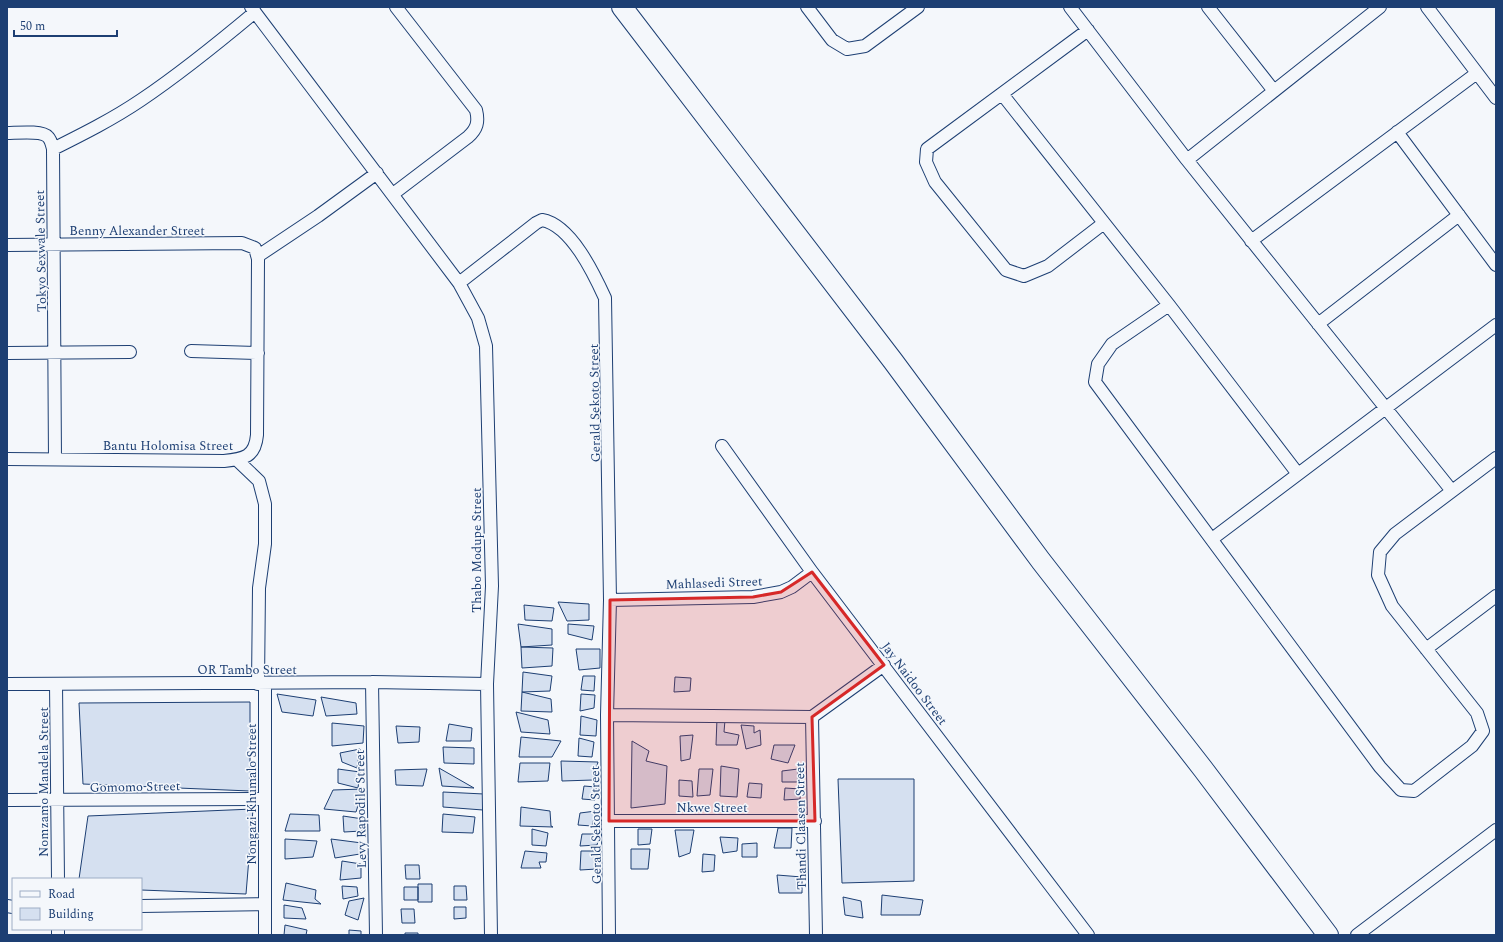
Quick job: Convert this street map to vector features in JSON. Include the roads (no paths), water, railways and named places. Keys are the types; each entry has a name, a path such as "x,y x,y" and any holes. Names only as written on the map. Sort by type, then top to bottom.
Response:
{"main road":[{"path":"622,7 893,361 1041,561 1203,769 1328,935"}],"street":[{"path":"393,194 475,131 478,119 476,110 396,7"},
{"path":"807,7 832,40 847,50 865,46 918,7"},
{"path":"1070,7 1187,160 1452,491"},
{"path":"1208,7 1274,91"},
{"path":"1187,160 1380,7"},
{"path":"1427,7 1496,98"},
{"path":"7,133 30,133 45,135 50,141 53,149 91,130 141,101 199,59 253,9"},
{"name":"Thabo Modupe Street","path":"253,9 459,283 478,318 486,346 488,361 492,586 487,684 491,935"},
{"path":"1088,30 927,149 926,162 935,182 1006,270 1024,276 1048,266 1104,223"},
{"path":"1252,241 1477,73"},
{"path":"1002,94 1169,305 1298,474"},
{"path":"1397,132 1496,265"},
{"name":"Tokyo Sexwale Street","path":"53,149 56,459"},
{"path":"258,257 377,173"},
{"path":"1318,324 1459,215"},
{"name":"Gerald Sekoto Street","path":"459,283 542,220 553,224 573,241 597,280 605,298 610,600 607,715 609,935"},
{"name":"Benny Alexander Street","path":"7,245 242,243 255,248 258,257"},
{"name":"Bantu Holomisa Street","path":"7,460 56,459 224,461 237,460 252,452 256,445 258,257"},
{"path":"1169,305 1112,344 1098,364 1095,382 1380,767 1401,790 1414,791 1472,746 1483,731 1477,713 1392,606 1378,575 1380,552 1394,534 1496,458"},
{"path":"1212,539 1496,326"},
{"path":"7,353 130,352"},
{"path":"191,352 258,353"},
{"name":"Jay Naidoo Street","path":"722,446 812,572 1088,935"},
{"name":"Nongazi Khumalo Street","path":"237,460 259,481 265,504 265,544 259,588 264,799 265,935"},
{"name":"Mahlasedi Street","path":"610,600 753,597 781,592 792,587 812,572"},
{"path":"1426,649 1496,596"},
{"path":"607,715 812,717 884,665"},
{"name":"OR Tambo Street","path":"7,684 262,684 372,682 487,684"},
{"name":"Levy Rapodile Street","path":"372,682 376,935"},
{"name":"Nomzamo Mandela Street","path":"56,684 58,878"},
{"name":"Thandi Claasen Street","path":"812,717 816,935"},
{"name":"Gomomo Street","path":"7,800 264,799"},
{"name":"Nkwe Street","path":"609,821 815,821"},
{"path":"1357,935 1496,830"},
{"path":"142,906 265,904"}]}
